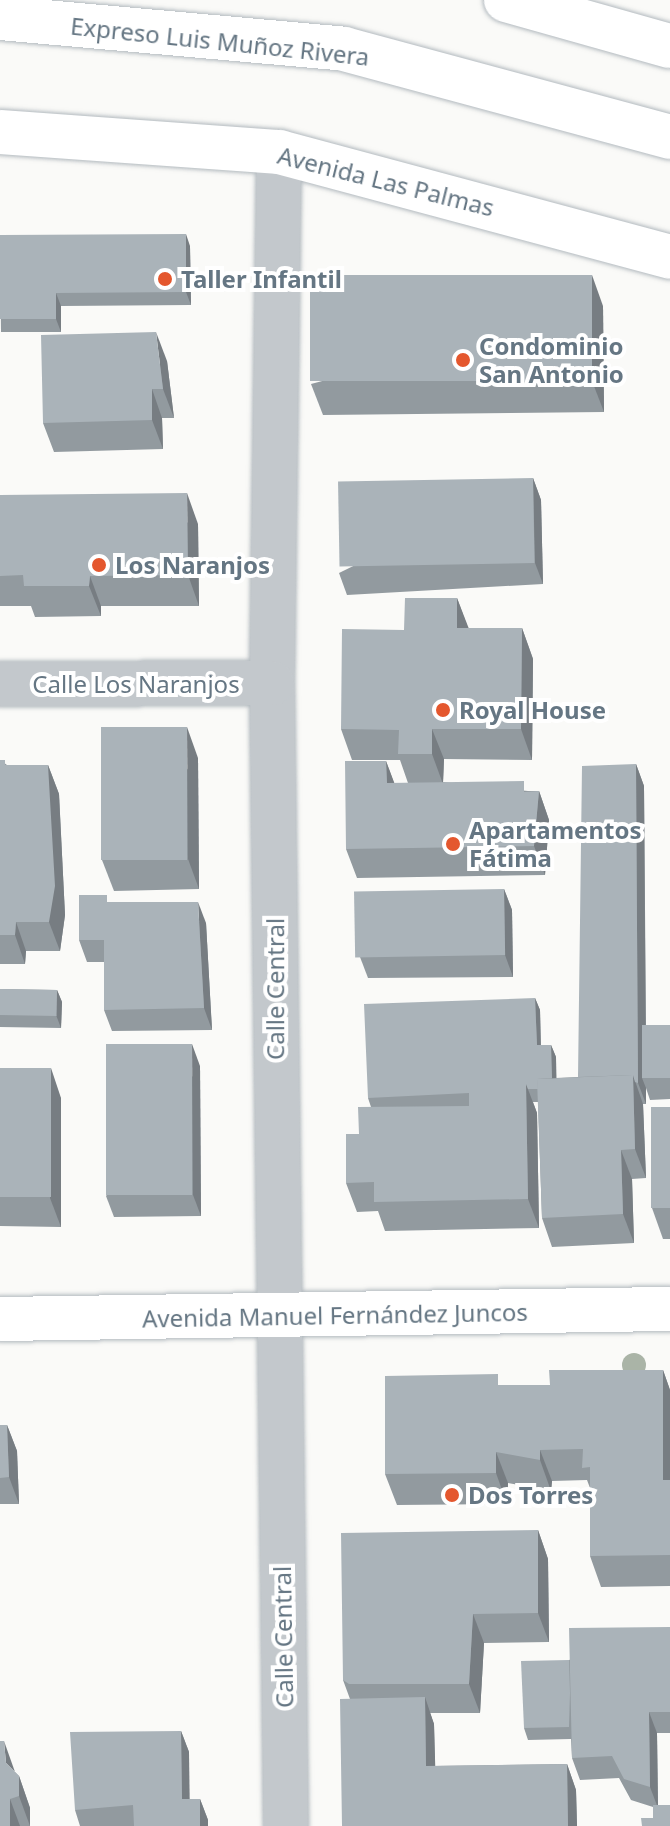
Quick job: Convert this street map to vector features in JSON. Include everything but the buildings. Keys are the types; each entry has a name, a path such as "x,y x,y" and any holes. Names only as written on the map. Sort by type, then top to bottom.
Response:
{"main road":[{"path":"506,0 670,46"},
{"name":"Expreso Luis Muñoz Rivera","path":"0,18 344,49 670,137"},
{"name":"Avenida Las Palmas","path":"0,132 279,152 670,257"},
{"name":"Avenida Manuel Fernández Juncos","path":"0,1319 670,1309"}],"street":[{"name":"Calle Central","path":"279,152 272,683 277,1317 286,1826"},
{"name":"Calle Los Naranjos","path":"0,684 272,683"}],"place":[{"name":"Taller Infantil","path":"165,279"},
{"name":"Condominio San Antonio","path":"463,360"},
{"name":"Los Naranjos","path":"99,565"},
{"name":"Royal House","path":"443,710"},
{"name":"Apartamentos Fátima","path":"453,844"},
{"name":"Dos Torres","path":"452,1495"}]}
